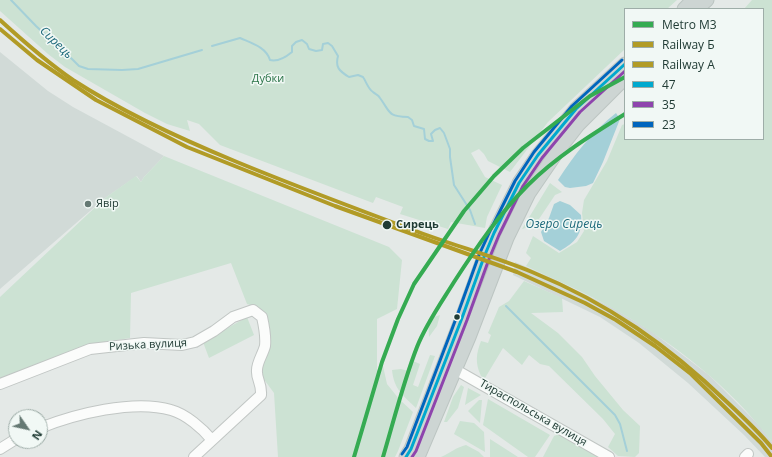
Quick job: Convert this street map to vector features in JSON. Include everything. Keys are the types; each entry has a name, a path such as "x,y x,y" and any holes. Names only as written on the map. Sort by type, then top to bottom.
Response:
{"main road":[{"path":"685,8 693,0"},
{"path":"698,8 707,0"},
{"path":"406,457 411,449 438,380 484,257 509,201 519,183 538,155 576,109 624,65"},
{"path":"418,457 456,370 507,238 529,193 557,152 578,125 624,79"}],"street":[{"name":"Ризька вулиця","path":"0,384 90,349 144,343 182,345 195,342 214,331 233,317 253,310 262,317 265,346 256,370 262,387 261,395 212,440"},
{"name":"Тираспольська вулиця","path":"456,370 609,457"},
{"path":"48,425 108,409 145,405 172,410 193,422 212,440 194,457"}],"shaded area":[{"path":"0,52 48,91 73,107 164,156 141,182 137,176 105,198 0,289"},
{"path":"515,262 550,277 613,308 651,331 709,375 761,427 772,442 772,457 765,457 744,435 688,383 639,343 600,317 513,275"}],"green space":[{"name":"Дубки","path":"0,0 677,0 668,8 624,8 624,50 548,122 510,172 488,161 479,149 471,153 485,177 502,185 487,217 485,228 451,222 448,229 400,214 403,207 376,197 373,203 220,145 199,124 187,120 190,131 167,124 65,67 48,54 0,11"},
{"path":"752,0 772,0 772,442 756,422 720,385 658,336 614,309 582,292 526,266 531,258 526,253 533,236 559,253 577,242 584,231 582,213 584,200 607,161 622,125 624,124 624,140 764,140 764,8 745,8"},
{"path":"164,156 389,247 402,260 397,309 377,319 377,370 383,366 387,384 399,399 413,412 395,457 278,457 274,393 260,374 266,347 257,307 247,304 231,263 131,293 130,338 86,345 0,380 0,297 105,198 136,176 141,182"},
{"path":"550,183 562,192 555,195 535,225 522,229"},
{"path":"524,281 562,298 563,312 531,313 558,333 582,357 595,376 623,410 640,426 639,453 635,457 618,456 608,447 615,434 603,419 549,366 540,364 529,355 522,365 503,348 485,378 481,376 477,358 481,341 488,343 491,335 488,333 499,307 509,301"},
{"path":"440,315 437,326 429,337 428,319"},
{"path":"247,317 254,335 209,358 203,342"},
{"path":"430,355 435,356 416,408 400,392 395,383 392,370 401,369 408,371 413,361 420,364 413,385 418,387"},
{"path":"461,385 464,387 458,408 447,422 444,422 453,397"},
{"path":"468,388 481,395 465,405"},
{"path":"488,399 550,435 535,457 528,457 483,425"},
{"path":"479,400 482,400 480,423 468,411"},
{"path":"460,421 474,423 484,432 485,452 454,434"},
{"path":"562,433 602,457 543,457 554,436"},
{"path":"490,439 518,457 490,457"},
{"path":"466,445 479,452 484,457 441,457 463,446"}],"water":[{"name":"Озеро Сирець","path":"616,113 620,119 593,183 586,186 570,188 565,187 558,180 564,171 591,136"},
{"name":"Озеро Сирець","path":"560,201 570,205 581,215 581,228 574,241 560,251 544,241 541,232 549,218 554,204"}],"waterway":[{"name":"Сирець","path":"11,0 36,26 79,66 88,69 138,69 202,50"},
{"name":"Сирець","path":"212,46 240,38 262,49 270,60 279,60 292,52 292,46 296,42 302,40 307,44 309,49 316,51 322,50 323,44 328,43 332,46 338,56 337,63 340,71 349,77 358,75 363,77 370,89 378,96 390,113 396,116 408,117 412,120 414,126 424,129 425,139 429,141 433,141 431,134 440,128 444,133 450,149 454,185 470,210 475,224"},
{"name":"Сирець","path":"506,306 615,415 620,424 627,451"}],"metro line":[{"name":"M3","path":"354,457 382,362 398,319 414,284 464,211 494,176 523,148 590,96 624,78"},
{"name":"M3","path":"383,457 407,374 421,338 429,322 479,244 517,196 550,165 574,147 624,115"}],"rail line":[{"name":"Б","path":"0,20 35,51 73,80 112,104 174,135 325,197 532,272 560,284 612,312 660,345 706,382 756,430 772,448"},
{"name":"A","path":"0,29 37,60 96,100 187,147 335,206 517,272 585,303 616,320 655,346 691,374 761,443 772,457"}],"transit line":[{"name":"23","path":"402,454 407,447 479,255 515,181 534,152 572,106 622,60"},
{"name":"47","path":"406,457 411,449 484,257 494,233 519,183 538,155 576,109 624,65"},
{"name":"35","path":"412,457 416,451 467,320 489,259 523,186 542,158 580,112 624,72"}],"place":[{"name":"Явір","path":"88,204"},
{"name":"Сирець","path":"387,225"}]}
